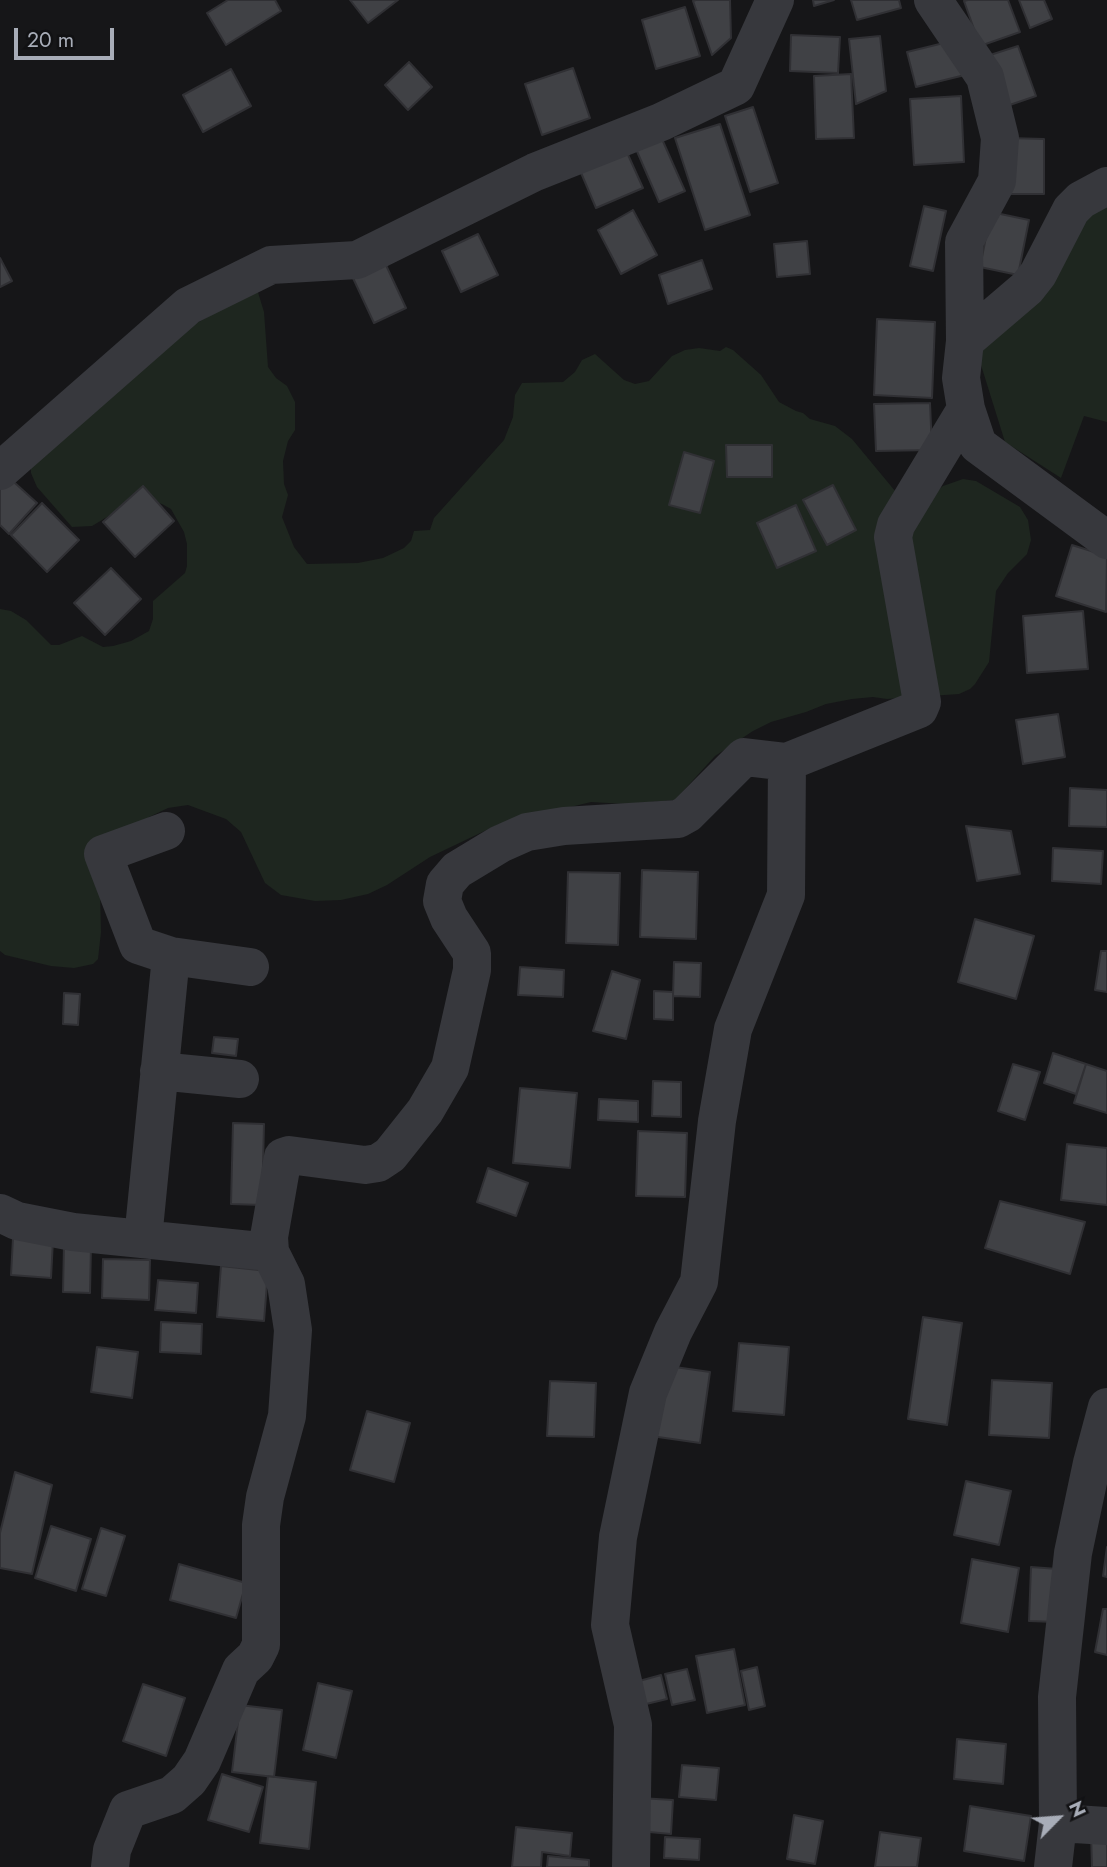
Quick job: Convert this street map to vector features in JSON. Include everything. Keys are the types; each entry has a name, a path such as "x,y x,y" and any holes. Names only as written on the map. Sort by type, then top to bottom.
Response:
{"street":[{"path":"0,471 188,306 271,265 357,260 535,172 661,122 736,86 775,0"},
{"path":"933,0 985,77 1000,138 997,181 964,242 965,341 961,378 966,408 978,445 1107,540"},
{"path":"965,341 1027,288 1038,274 1071,210 1081,200 1107,186"},
{"path":"110,1867 112,1850 128,1810 172,1794 189,1780 202,1761 241,1670 255,1657 261,1645 261,1525 265,1497 287,1416 293,1330 286,1284 270,1252 269,1237 283,1157 289,1155 365,1165 378,1163 390,1155 425,1111 450,1068 472,970 472,953 449,918 442,901 445,884 457,870 500,844 527,832 564,826 678,820 744,757 788,762 919,709 922,702 893,537 896,525 966,408"},
{"path":"631,1867 633,1726 610,1625 618,1537 648,1393 673,1332 699,1282 718,1121 733,1029 786,895 788,762"},
{"path":"166,831 103,853 138,944 171,956 250,967"},
{"path":"143,1239 171,956"},
{"path":"159,1071 240,1079"},
{"path":"0,1213 17,1221 73,1232 270,1252"},
{"path":"1053,1867 1058,1823 1057,1697 1070,1580 1089,1476 1107,1407"},
{"path":"1058,1823 1107,1826"}],"shaded area":[{"path":"1107,182 1107,422 1084,416 1061,478 1005,442 976,349"},
{"path":"257,289 264,312 268,367 276,378 287,386 295,402 295,430 288,441 283,461 284,484 288,495 282,517 294,547 307,564 358,563 383,558 404,548 411,541 414,531 430,530 434,518 504,440 513,417 515,395 522,383 563,382 575,372 582,360 595,354 624,380 635,384 649,381 672,356 685,350 699,348 720,351 726,347 761,375 779,402 810,419 835,426 852,439 910,509 943,486 963,479 976,481 1020,507 1028,520 1031,540 1027,554 1008,573 996,591 989,662 975,684 959,694 852,699 826,704 771,722 715,756 675,800 625,804 591,802 497,825 430,857 387,885 368,894 341,900 315,901 281,895 265,883 241,832 226,819 188,805 168,808 149,817 100,892 101,932 98,959 93,964 74,968 51,966 5,955 0,951 0,609 11,611 26,620 51,645 59,645 82,636 103,647 113,646 131,641 149,631 153,619 153,601 185,573 187,566 184,532 171,509 152,501 117,511 92,526 72,527 37,487 31,473 31,463 165,341"}],"building":[{"path":"228,0 275,0 281,11 226,45 207,13"},
{"path":"350,0 398,0 368,23"},
{"path":"730,0 731,38 712,55 693,1"},
{"path":"813,0 834,0 814,6"},
{"path":"851,0 899,0 901,8 857,20"},
{"path":"1008,0 1020,32 980,46 964,1"},
{"path":"1019,0 1044,0 1052,19 1030,28"},
{"path":"685,7 700,56 656,69 642,20"},
{"path":"791,35 840,37 838,73 790,71"},
{"path":"880,36 886,91 856,104 849,39"},
{"path":"956,40 965,75 916,87 907,52"},
{"path":"1018,46 1036,96 1001,108 984,57"},
{"path":"409,62 432,87 408,110 385,85"},
{"path":"573,68 590,118 542,135 525,84"},
{"path":"231,69 251,106 203,132 183,95"},
{"path":"851,74 854,138 816,139 814,76"},
{"path":"961,96 964,162 914,165 910,99"},
{"path":"753,107 778,183 750,192 725,116"},
{"path":"720,124 750,215 705,230 675,138"},
{"path":"1008,138 1044,139 1044,194 1008,194"},
{"path":"662,139 685,191 659,202 636,149"},
{"path":"625,148 643,188 596,208 579,168"},
{"path":"924,206 946,211 933,271 910,266"},
{"path":"633,210 657,255 621,274 598,230"},
{"path":"991,212 1029,220 1018,275 980,267"},
{"path":"478,234 498,275 461,292 442,251"},
{"path":"807,241 810,274 777,277 774,244"},
{"path":"0,258 12,281 0,287"},
{"path":"702,260 712,289 668,304 659,275"},
{"path":"385,263 406,308 374,323 353,278"},
{"path":"877,319 935,322 932,398 874,395"},
{"path":"930,403 932,450 876,451 874,404"},
{"path":"726,445 772,445 772,477 727,477"},
{"path":"684,452 714,461 700,513 669,505"},
{"path":"5,474 37,503 9,534 0,525 0,480"},
{"path":"833,485 856,530 827,545 803,500"},
{"path":"143,486 174,521 135,557 103,522"},
{"path":"42,503 79,540 47,572 11,535"},
{"path":"796,505 816,551 777,568 757,523"},
{"path":"1072,545 1107,556 1106,612 1056,596"},
{"path":"111,568 141,599 105,635 74,603"},
{"path":"1083,611 1088,669 1027,673 1023,616"},
{"path":"1058,714 1065,757 1023,764 1016,720"},
{"path":"1070,788 1107,790 1107,827 1069,826"},
{"path":"966,826 1011,831 1020,874 977,881"},
{"path":"1053,848 1103,851 1101,884 1052,881"},
{"path":"642,870 698,872 696,939 640,937"},
{"path":"568,872 620,873 618,945 566,943"},
{"path":"975,919 1034,936 1016,999 958,982"},
{"path":"1101,951 1107,951 1107,992 1095,990"},
{"path":"674,962 701,963 700,997 673,996"},
{"path":"520,967 564,970 563,997 518,995"},
{"path":"612,971 640,980 626,1039 593,1031"},
{"path":"654,991 673,992 673,1020 654,1019"},
{"path":"64,993 80,994 78,1025 63,1024"},
{"path":"214,1037 238,1039 236,1056 212,1053"},
{"path":"1053,1053 1086,1064 1076,1094 1044,1083"},
{"path":"1013,1064 1040,1072 1025,1120 998,1111"},
{"path":"1086,1064 1107,1071 1107,1113 1074,1103"},
{"path":"653,1081 681,1082 681,1117 652,1116"},
{"path":"520,1088 577,1093 570,1168 513,1163"},
{"path":"599,1099 638,1101 638,1122 598,1120"},
{"path":"233,1123 264,1124 262,1205 231,1204"},
{"path":"638,1131 687,1133 685,1197 636,1196"},
{"path":"1067,1144 1107,1148 1107,1205 1061,1200"},
{"path":"488,1168 528,1183 516,1216 477,1202"},
{"path":"1000,1201 1085,1222 1070,1274 985,1248"},
{"path":"13,1238 53,1240 51,1278 11,1275"},
{"path":"64,1244 91,1245 90,1293 63,1292"},
{"path":"103,1259 150,1260 149,1300 102,1298"},
{"path":"221,1266 268,1271 264,1321 217,1317"},
{"path":"158,1280 198,1283 196,1313 155,1310"},
{"path":"923,1317 962,1323 947,1425 908,1419"},
{"path":"161,1322 202,1324 201,1354 160,1352"},
{"path":"739,1343 789,1347 784,1415 733,1411"},
{"path":"97,1347 138,1352 132,1398 91,1392"},
{"path":"661,1365 710,1372 700,1443 651,1436"},
{"path":"992,1380 1052,1383 1049,1438 989,1435"},
{"path":"550,1381 596,1383 594,1437 547,1436"},
{"path":"367,1411 410,1423 394,1482 350,1470"},
{"path":"15,1472 52,1485 32,1574 0,1568 0,1533"},
{"path":"966,1481 1011,1491 999,1545 954,1535"},
{"path":"51,1526 91,1539 76,1591 35,1578"},
{"path":"101,1528 125,1536 106,1596 82,1589"},
{"path":"1107,1547 1107,1577 1103,1576"},
{"path":"972,1559 1019,1568 1008,1632 961,1623"},
{"path":"179,1564 246,1583 236,1618 170,1600"},
{"path":"1031,1567 1058,1569 1056,1622 1029,1621"},
{"path":"1103,1609 1107,1609 1107,1655 1095,1652"},
{"path":"734,1649 745,1705 707,1713 696,1656"},
{"path":"757,1667 765,1706 749,1710 741,1671"},
{"path":"687,1669 695,1700 672,1705 665,1674"},
{"path":"661,1675 667,1699 638,1706 632,1683"},
{"path":"318,1683 352,1691 336,1758 303,1750"},
{"path":"143,1684 185,1698 166,1756 123,1741"},
{"path":"240,1705 282,1710 274,1777 232,1772"},
{"path":"957,1739 1006,1744 1003,1784 954,1779"},
{"path":"682,1765 719,1768 716,1800 679,1797"},
{"path":"222,1774 263,1787 249,1832 208,1820"},
{"path":"268,1776 316,1782 309,1849 260,1843"},
{"path":"640,1798 673,1800 671,1834 638,1831"},
{"path":"970,1806 1031,1816 1024,1861 964,1851"},
{"path":"794,1815 823,1821 815,1864 787,1859"},
{"path":"516,1827 572,1833 570,1856 542,1852 541,1867 512,1867"},
{"path":"880,1832 921,1838 917,1867 875,1867"},
{"path":"1091,1832 1107,1832 1107,1867 1092,1867"},
{"path":"665,1837 700,1839 699,1860 664,1858"},
{"path":"548,1856 589,1860 589,1867 547,1867"}]}
